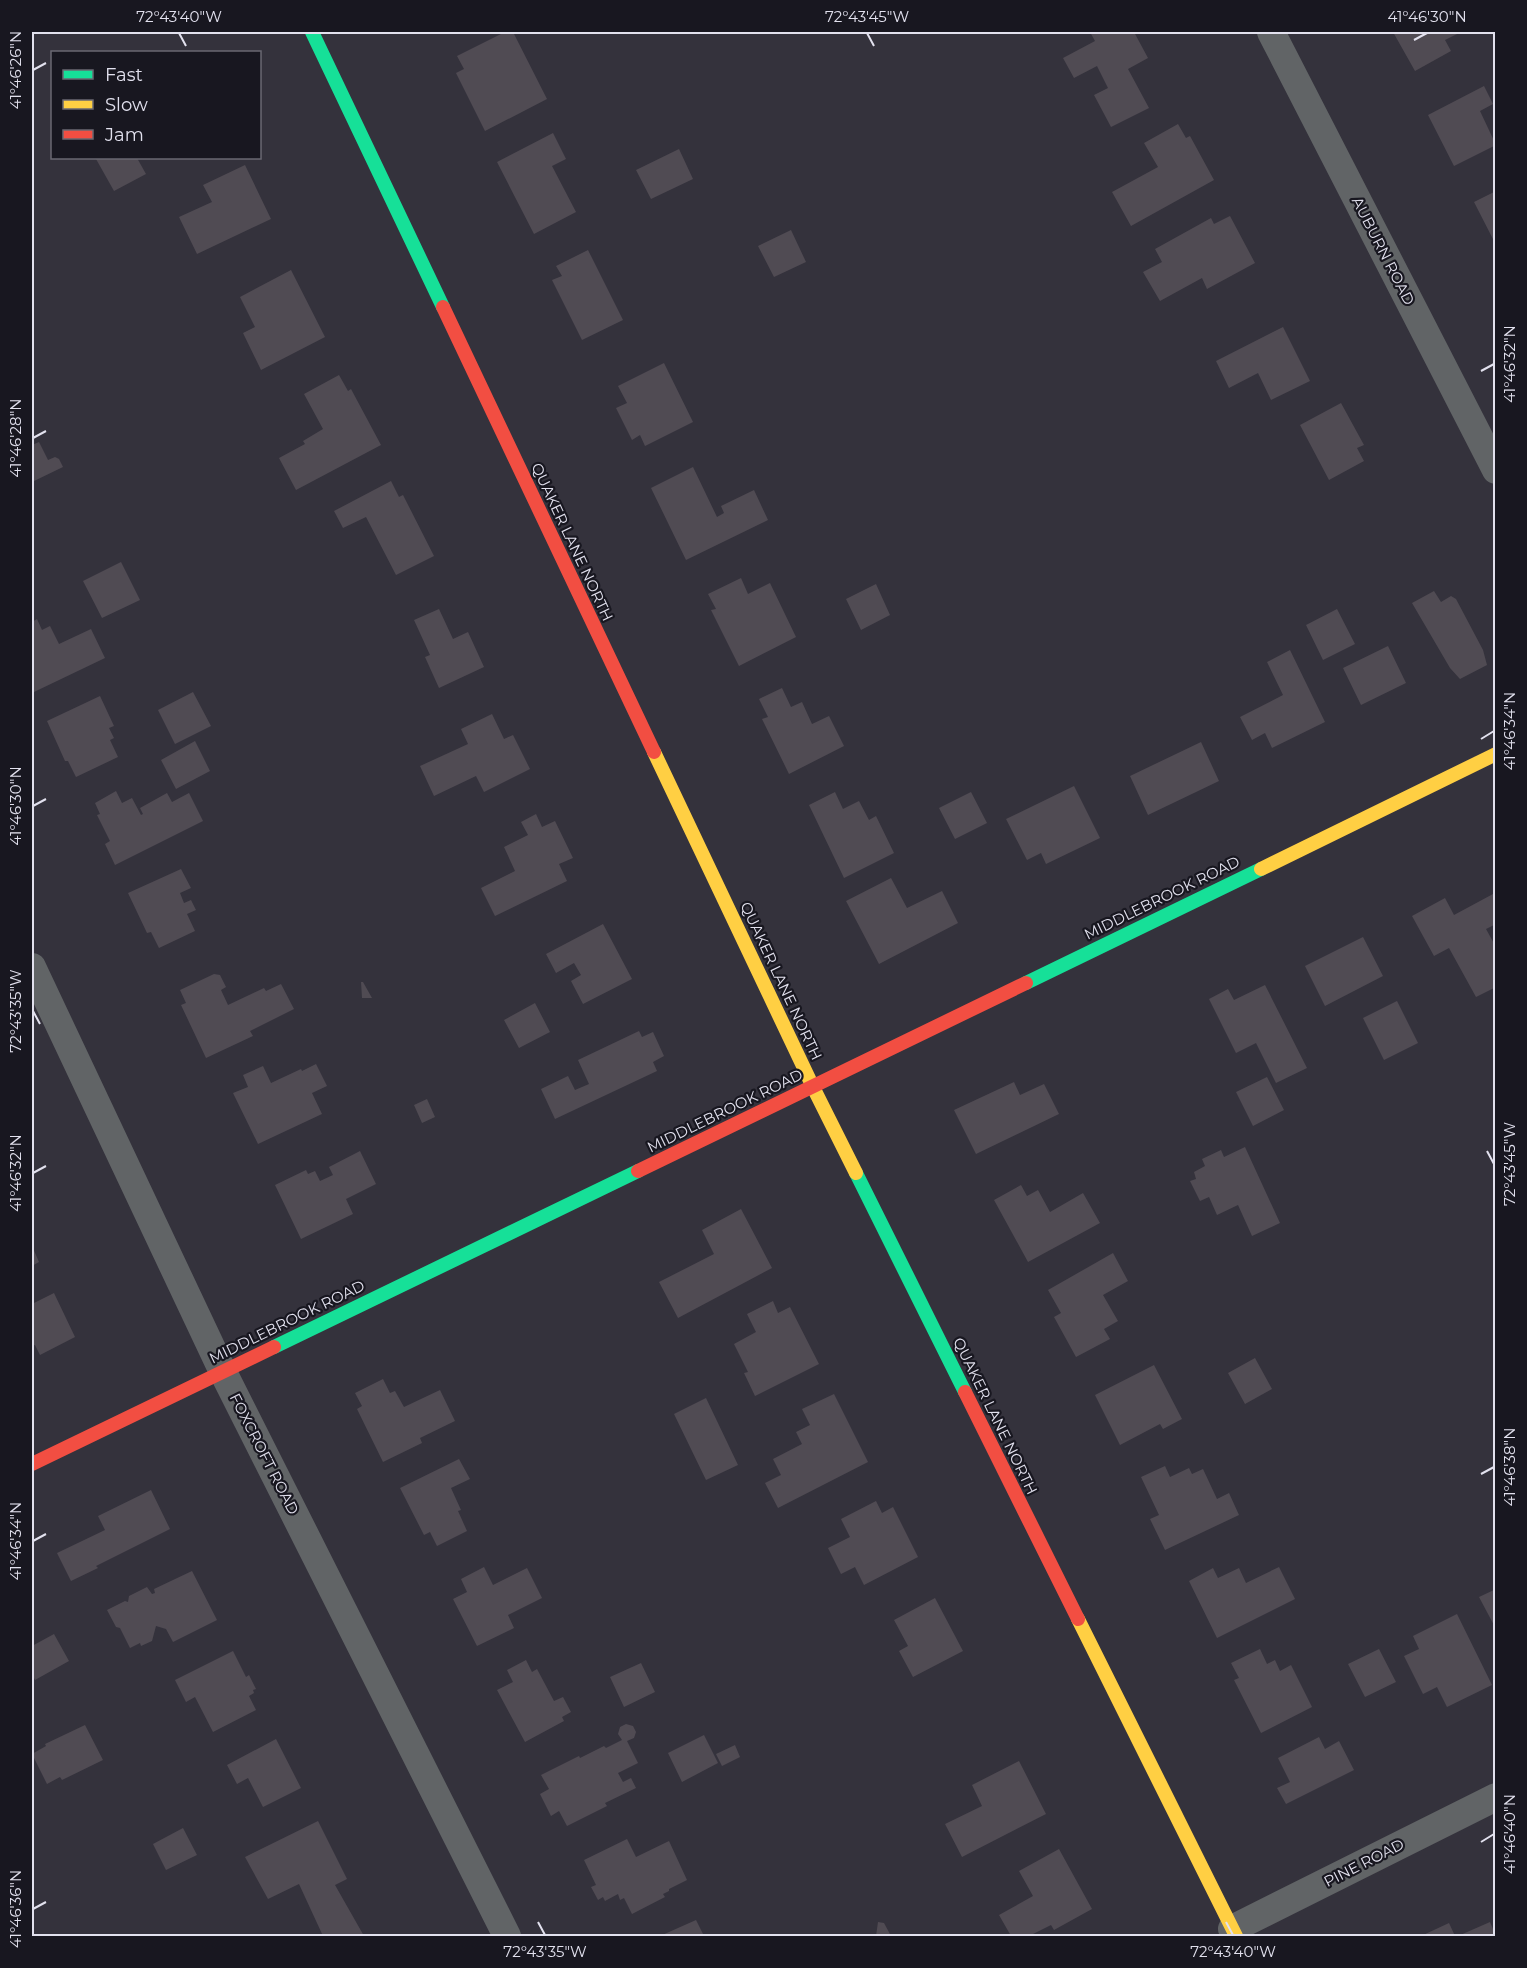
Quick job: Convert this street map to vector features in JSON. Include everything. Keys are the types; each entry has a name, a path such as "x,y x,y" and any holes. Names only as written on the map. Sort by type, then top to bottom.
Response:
{"street":[{"name":"QUAKER LANE NORTH","path":"312,32 813,1087 1234,1933"},
{"name":"AUBURN ROAD","path":"1271,32 1496,470"},
{"name":"MIDDLEBROOK ROAD","path":"32,1464 1496,754"},
{"name":"FOXCROFT ROAD","path":"32,967 222,1372 507,1936"},
{"name":"PINE ROAD","path":"1234,1933 1496,1797"}],"building":[{"path":"505,32 513,32 547,99 485,131 456,73 464,69 457,56"},
{"path":"1090,32 1134,32 1148,58 1128,69 1149,108 1111,127 1094,95 1108,88 1097,66 1074,78 1063,58 1095,41"},
{"path":"1393,32 1461,32 1445,40 1451,51 1415,71"},
{"path":"1484,86 1493,104 1480,111 1496,145 1454,166 1428,115"},
{"path":"1178,124 1186,138 1190,136 1214,180 1131,226 1112,192 1158,167 1144,143"},
{"path":"553,133 566,159 552,166 576,212 534,234 497,162"},
{"path":"679,149 693,179 651,199 636,170"},
{"path":"96,159 138,159 146,174 114,191"},
{"path":"245,165 271,219 197,254 179,217 212,202 203,185"},
{"path":"1496,191 1496,245 1474,202"},
{"path":"1230,216 1255,263 1207,289 1202,278 1160,301 1143,272 1162,262 1155,249 1211,218 1214,224"},
{"path":"791,230 806,262 774,277 758,246"},
{"path":"588,250 623,320 582,340 552,280 562,276 556,266"},
{"path":"291,270 325,337 261,370 243,333 255,327 240,297"},
{"path":"1283,327 1310,381 1271,400 1258,373 1229,388 1216,361"},
{"path":"664,363 693,422 645,446 640,435 632,440 616,408 627,403 618,386"},
{"path":"339,375 348,391 351,389 381,445 296,490 279,458 305,444 303,441 323,429 304,394"},
{"path":"1341,403 1364,445 1357,448 1364,461 1329,480 1300,425"},
{"path":"39,442 48,460 55,457 59,459 63,467 32,482 32,445"},
{"path":"693,467 717,517 724,513 721,506 754,490 768,520 686,560 651,488"},
{"path":"391,481 399,497 403,495 434,556 396,575 366,517 343,528 334,511"},
{"path":"121,562 140,600 102,618 83,581"},
{"path":"741,578 748,594 770,583 796,637 739,666 711,610 716,609 708,594"},
{"path":"876,584 890,615 861,630 846,599"},
{"path":"1434,591 1441,602 1451,596 1456,599 1483,650 1487,665 1460,679 1450,668 1412,603"},
{"path":"439,609 453,639 468,632 484,667 439,688 425,657 430,655 414,620"},
{"path":"1337,609 1355,644 1323,660 1306,625"},
{"path":"37,619 42,630 50,626 59,644 91,629 105,658 34,692 32,687 32,622"},
{"path":"1388,646 1406,683 1361,705 1343,668"},
{"path":"1290,650 1325,722 1272,748 1265,733 1252,740 1240,717 1283,695 1267,662"},
{"path":"782,688 791,707 802,702 812,724 829,716 844,746 789,774 762,719 768,717 759,699"},
{"path":"193,692 211,726 175,744 158,710"},
{"path":"100,696 114,726 109,728 114,738 110,740 118,757 76,777 68,761 65,761 47,721"},
{"path":"492,714 504,739 513,735 530,769 484,792 476,776 434,796 420,766 468,744 461,729"},
{"path":"195,741 210,771 176,789 161,760"},
{"path":"1201,742 1219,781 1148,815 1130,776"},
{"path":"1074,786 1100,838 1046,864 1041,853 1027,860 1006,819"},
{"path":"116,791 122,803 132,798 141,815 143,814 140,808 167,793 172,802 189,793 203,821 115,865 105,844 110,841 97,815 100,814 95,803"},
{"path":"835,792 843,809 859,801 869,820 876,816 894,853 844,878 809,805"},
{"path":"971,792 987,823 955,839 939,808"},
{"path":"536,814 542,827 555,821 573,858 559,864 567,881 495,916 481,888 515,871 504,847 528,835 521,822"},
{"path":"181,869 191,888 180,893 184,903 191,900 196,910 187,914 195,931 159,948 151,932 147,933 128,893"},
{"path":"891,878 907,908 942,891 958,923 879,964 846,901"},
{"path":"1493,894 1496,898 1496,924 1486,929 1496,947 1496,987 1476,997 1449,948 1434,956 1412,916 1445,898 1454,915"},
{"path":"603,924 632,979 583,1004 571,981 581,975 574,963 556,973 546,954"},
{"path":"1363,937 1383,976 1325,1006 1305,966"},
{"path":"214,974 220,975 226,987 221,990 228,1005 264,988 266,991 281,984 294,1009 250,1031 253,1036 206,1058 181,1005 186,1003 180,990"},
{"path":"361,982 363,982 372,998 362,998"},
{"path":"1265,985 1307,1068 1276,1083 1256,1043 1236,1053 1209,999 1228,989 1234,1000"},
{"path":"1397,1001 1418,1043 1384,1060 1363,1018"},
{"path":"535,1003 550,1032 519,1048 504,1020"},
{"path":"639,1031 642,1037 653,1032 664,1056 653,1062 657,1071 555,1119 541,1089 568,1076 575,1090 589,1084 578,1060"},
{"path":"316,1064 327,1086 312,1093 322,1114 258,1144 233,1093 248,1087 243,1075 263,1066 271,1083"},
{"path":"1267,1077 1284,1110 1253,1126 1236,1092"},
{"path":"1014,1082 1020,1095 1044,1084 1059,1114 976,1154 954,1110"},
{"path":"427,1099 435,1117 422,1123 414,1105"},
{"path":"1245,1147 1280,1223 1252,1236 1238,1205 1217,1215 1209,1197 1200,1201 1190,1181 1196,1179 1194,1172 1205,1166 1202,1159 1221,1150 1224,1157"},
{"path":"360,1151 376,1184 346,1199 353,1214 301,1239 275,1185 306,1170 308,1174 315,1171 320,1181 333,1175 329,1167"},
{"path":"1021,1185 1027,1196 1038,1190 1050,1212 1083,1193 1100,1223 1028,1262 994,1200"},
{"path":"741,1209 772,1268 678,1318 659,1282 714,1254 702,1230"},
{"path":"32,1246 39,1262 32,1266"},
{"path":"1113,1253 1128,1281 1103,1295 1118,1321 1104,1329 1110,1339 1076,1357 1054,1317 1061,1313 1048,1290"},
{"path":"54,1293 75,1337 40,1355 35,1345 32,1346 32,1304"},
{"path":"773,1301 778,1313 790,1307 819,1364 755,1396 744,1373 748,1372 734,1344 756,1332 747,1314"},
{"path":"1255,1358 1272,1389 1245,1404 1228,1373"},
{"path":"1154,1365 1182,1419 1163,1429 1160,1424 1120,1445 1095,1395"},
{"path":"383,1379 390,1393 395,1391 404,1407 440,1390 455,1421 420,1438 422,1443 383,1462 357,1409 362,1406 355,1393"},
{"path":"834,1394 868,1462 778,1508 765,1483 781,1475 773,1459 802,1444 796,1432 810,1425 802,1409"},
{"path":"706,1398 738,1465 706,1480 674,1414"},
{"path":"459,1459 470,1479 451,1488 467,1531 437,1546 430,1532 424,1535 400,1488"},
{"path":"1165,1466 1170,1477 1189,1468 1192,1474 1203,1469 1217,1499 1229,1493 1239,1515 1165,1550 1150,1519 1159,1515 1141,1477"},
{"path":"151,1490 170,1529 71,1581 57,1553 105,1530 98,1516"},
{"path":"876,1501 882,1513 893,1507 918,1557 864,1585 855,1567 841,1574 828,1548 850,1537 841,1519"},
{"path":"484,1567 493,1585 527,1568 542,1598 508,1615 514,1628 477,1646 453,1599 467,1592 461,1579"},
{"path":"1279,1567 1295,1599 1217,1638 1189,1581 1213,1568 1218,1578 1239,1568 1246,1583"},
{"path":"192,1571 217,1620 173,1642 166,1629 156,1626 152,1641 130,1648 120,1628 116,1627 107,1610 125,1601 128,1602 129,1596 147,1587 152,1594 155,1593 154,1589"},
{"path":"1496,1589 1496,1629 1479,1597"},
{"path":"935,1598 963,1651 913,1677 899,1651 908,1646 894,1620"},
{"path":"1457,1614 1492,1685 1447,1707 1437,1687 1423,1694 1404,1656 1419,1649 1413,1636"},
{"path":"54,1634 69,1661 35,1680 32,1674 32,1646"},
{"path":"1260,1649 1267,1664 1275,1660 1280,1671 1291,1665 1312,1707 1261,1733 1234,1680 1239,1678 1231,1663"},
{"path":"1379,1649 1396,1682 1365,1697 1348,1664"},
{"path":"233,1651 246,1677 249,1675 256,1689 249,1696 256,1710 213,1732 195,1697 186,1702 175,1680"},
{"path":"526,1660 532,1672 537,1669 554,1701 563,1697 571,1712 562,1717 564,1721 525,1742 497,1690 513,1682 507,1670"},
{"path":"641,1663 655,1692 624,1707 610,1677"},
{"path":"626,1724 633,1726 636,1732 634,1738 627,1741 638,1763 618,1773 623,1782 631,1778 636,1788 605,1803 607,1806 567,1826 559,1811 551,1816 540,1794 549,1789 541,1775 579,1756 580,1758 622,1740 618,1734 620,1727"},
{"path":"85,1725 103,1760 62,1780 60,1777 47,1784 32,1754 46,1746 45,1744"},
{"path":"704,1735 718,1763 682,1782 668,1753"},
{"path":"1319,1737 1325,1749 1339,1741 1354,1770 1286,1804 1277,1788 1290,1782 1278,1758"},
{"path":"276,1739 301,1788 263,1807 248,1778 237,1784 227,1765"},
{"path":"735,1745 740,1757 722,1766 716,1754"},
{"path":"1019,1761 1046,1814 962,1857 945,1824 982,1806 972,1785"},
{"path":"318,1821 347,1879 335,1885 364,1936 323,1936 299,1884 268,1899 245,1857"},
{"path":"183,1828 197,1855 166,1870 153,1844"},
{"path":"627,1839 636,1857 669,1841 687,1880 669,1889 663,1894 665,1897 632,1914 624,1898 620,1900 618,1894 605,1901 603,1897 598,1900 591,1887 596,1885 584,1860"},
{"path":"1059,1849 1092,1909 1054,1930 1051,1925 1029,1936 1011,1936 999,1915 1033,1896 1019,1871"},
{"path":"696,1920 704,1936 660,1936"},
{"path":"878,1922 884,1923 891,1936 876,1936"},
{"path":"1490,1922 1496,1936 1458,1936"},
{"path":"1449,1923 1455,1936 1421,1936"}],"traffic: fast":[{"path":"312,32 443,307"},
{"path":"1026,983 1261,869"},
{"path":"274,1347 638,1171"},
{"path":"856,1173 965,1392"}],"traffic: slow":[{"path":"654,752 856,1173"},
{"path":"1261,869 1496,754"},
{"path":"1078,1619 1236,1936"}],"traffic: jam":[{"path":"443,307 654,752"},
{"path":"638,1171 1026,983"},
{"path":"32,1464 274,1347"},
{"path":"965,1392 1078,1619"}]}
